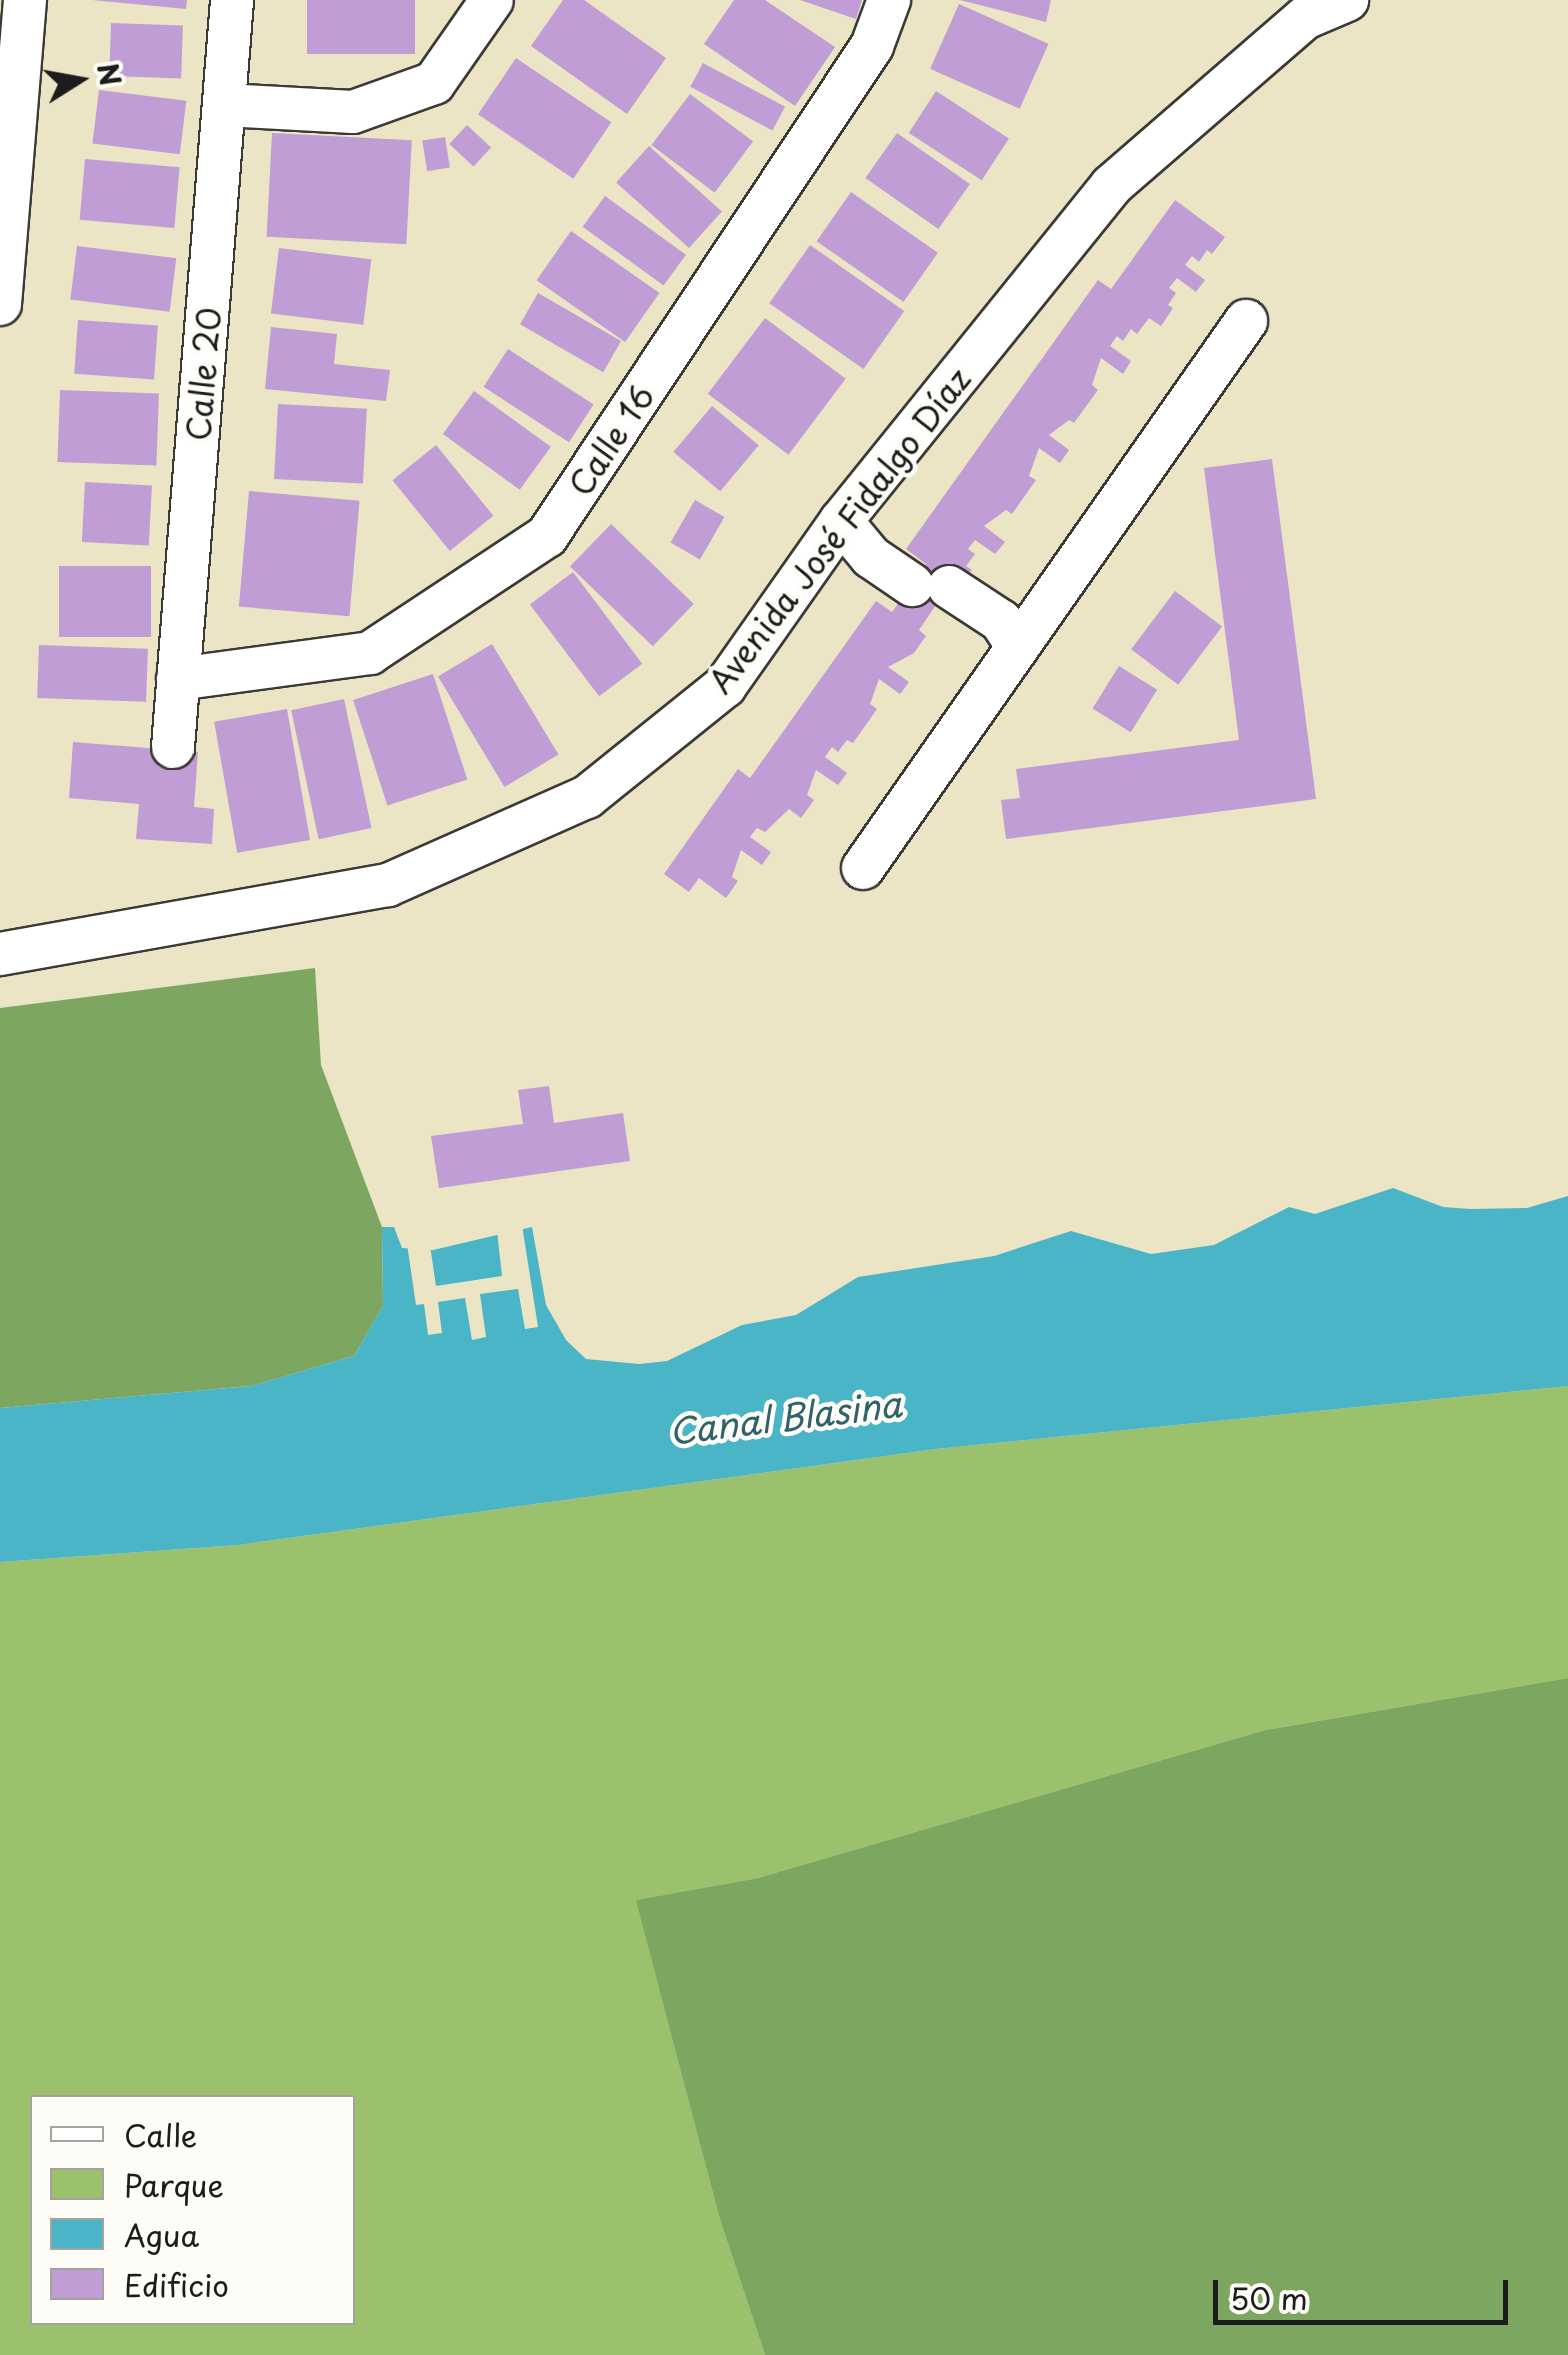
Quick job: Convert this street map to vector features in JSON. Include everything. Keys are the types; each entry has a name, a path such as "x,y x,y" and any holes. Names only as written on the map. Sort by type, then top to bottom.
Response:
{"street":[{"path":"0,304 25,0"},
{"name":"Calle 20","path":"173,747 232,0"},
{"path":"226,105 353,112 434,83 492,0"},
{"name":"Calle 16","path":"178,679 370,654 547,536 872,46 888,0"},
{"name":"Avenida José Fidalgo Díaz","path":"0,954 388,885 587,797 725,686 841,521 1111,186 1304,18 1347,0"},
{"path":"863,868 1246,321"},
{"path":"841,521 871,557 931,586 1018,647"}],"green space":[{"path":"315,968 321,1065 382,1227 383,1306 354,1356 251,1386 0,1408 0,1008"},
{"path":"1568,1386 1568,1678 1265,1730 758,1878 637,1900 720,2220 765,2355 0,2355 0,1562 238,1545 936,1449"},
{"path":"1568,1678 1568,2355 765,2355 720,2220 636,1900 758,1878 1265,1730"}],"water":[{"name":"Canal Blasina","path":"1393,1188 1443,1207 1471,1209 1527,1208 1568,1196 1568,1386 936,1449 238,1545 0,1562 0,1408 251,1386 354,1356 383,1306 382,1227 394,1227 402,1248 433,1250 532,1227 546,1305 566,1340 586,1359 639,1364 667,1361 742,1325 796,1315 858,1277 994,1256 1071,1231 1151,1254 1214,1245 1289,1207 1315,1214"}],"pier":[{"path":"522,1225 538,1327 525,1329 518,1289 480,1294 486,1337 472,1340 465,1298 438,1302 442,1333 428,1335 424,1304 416,1305 407,1244 430,1245 436,1286 502,1276 497,1231"}],"building":[{"path":"92,0 187,0 186,9"},
{"path":"307,0 415,0 415,54 307,54"},
{"path":"563,0 584,0 666,58 627,114 531,46"},
{"path":"734,0 765,0 835,47 795,106 704,44"},
{"path":"800,0 862,0 856,19"},
{"path":"960,0 1051,0 1046,22"},
{"path":"959,4 1049,44 1020,109 930,69"},
{"path":"111,23 183,26 181,78 109,76"},
{"path":"516,58 611,122 573,179 478,114"},
{"path":"703,63 785,107 772,131 690,87"},
{"path":"99,90 186,101 180,154 92,144"},
{"path":"936,91 1009,138 982,180 909,133"},
{"path":"690,94 753,142 715,193 651,145"},
{"path":"467,125 491,148 473,167 449,144"},
{"path":"272,133 412,140 406,244 267,237"},
{"path":"897,133 970,184 938,229 865,178"},
{"path":"445,137 450,168 427,171 422,141"},
{"path":"649,146 722,212 689,248 616,182"},
{"path":"85,159 180,167 174,228 80,220"},
{"path":"851,192 938,253 903,302 817,241"},
{"path":"605,196 686,255 664,286 583,227"},
{"path":"1175,200 1225,237 1212,254 1207,250 1199,262 1192,256 1185,265 1205,280 1196,292 1177,278 1169,288 1176,293 1168,305 1173,308 1161,326 1149,318 1137,334 1131,329 1123,341 1117,336 1110,346 1131,361 1123,374 1101,358 1092,385 1098,390 1074,423 1069,420 1049,435 1069,450 1060,463 1039,448 1029,476 1036,480 1012,514 1006,510 984,526 1005,542 995,554 975,540 968,549 975,554 966,566 972,570 938,602 919,630 926,636 914,653 888,667 909,682 900,694 879,679 870,704 877,709 853,743 847,740 838,752 832,747 825,757 847,773 838,785 816,770 807,795 814,800 801,818 789,809 765,832 757,828 750,837 771,852 762,865 741,850 732,877 738,881 726,898 699,878 689,892 664,874 738,769 750,778 876,601 892,612 926,564 906,549 1098,280 1111,289"},
{"path":"571,231 659,293 625,342 537,280"},
{"path":"810,245 904,311 863,369 769,303"},
{"path":"77,246 176,258 170,312 70,300"},
{"path":"279,248 371,259 363,325 271,314"},
{"path":"538,293 621,341 603,372 520,324"},
{"path":"765,318 846,379 788,455 708,394"},
{"path":"78,320 158,326 154,379 74,374"},
{"path":"271,327 337,334 334,364 390,370 386,401 265,389"},
{"path":"508,349 594,405 569,442 483,387"},
{"path":"60,390 159,393 156,465 57,462"},
{"path":"474,391 551,447 520,490 443,434"},
{"path":"278,404 367,409 363,484 274,479"},
{"path":"712,406 759,445 720,491 673,452"},
{"path":"436,445 493,516 450,551 392,480"},
{"path":"1272,459 1316,799 1006,839 1001,800 1020,798 1016,769 1239,740 1204,468"},
{"path":"85,482 152,486 149,545 82,542"},
{"path":"249,491 360,501 349,616 239,607"},
{"path":"695,500 724,517 700,559 670,542"},
{"path":"611,524 694,604 653,646 570,566"},
{"path":"59,566 151,566 151,637 59,637"},
{"path":"573,572 642,664 599,696 530,604"},
{"path":"1175,591 1222,627 1178,685 1131,649"},
{"path":"492,644 558,755 504,787 438,676"},
{"path":"39,645 148,649 146,702 37,698"},
{"path":"1119,666 1157,690 1131,732 1093,708"},
{"path":"433,674 467,780 387,806 353,700"},
{"path":"344,699 371,828 319,839 291,710"},
{"path":"287,709 310,840 237,853 214,722"},
{"path":"73,742 198,752 194,807 214,809 212,844 136,839 139,804 69,798"},
{"path":"549,1086 554,1123 623,1113 630,1161 439,1188 431,1136 523,1124 518,1090"}]}
